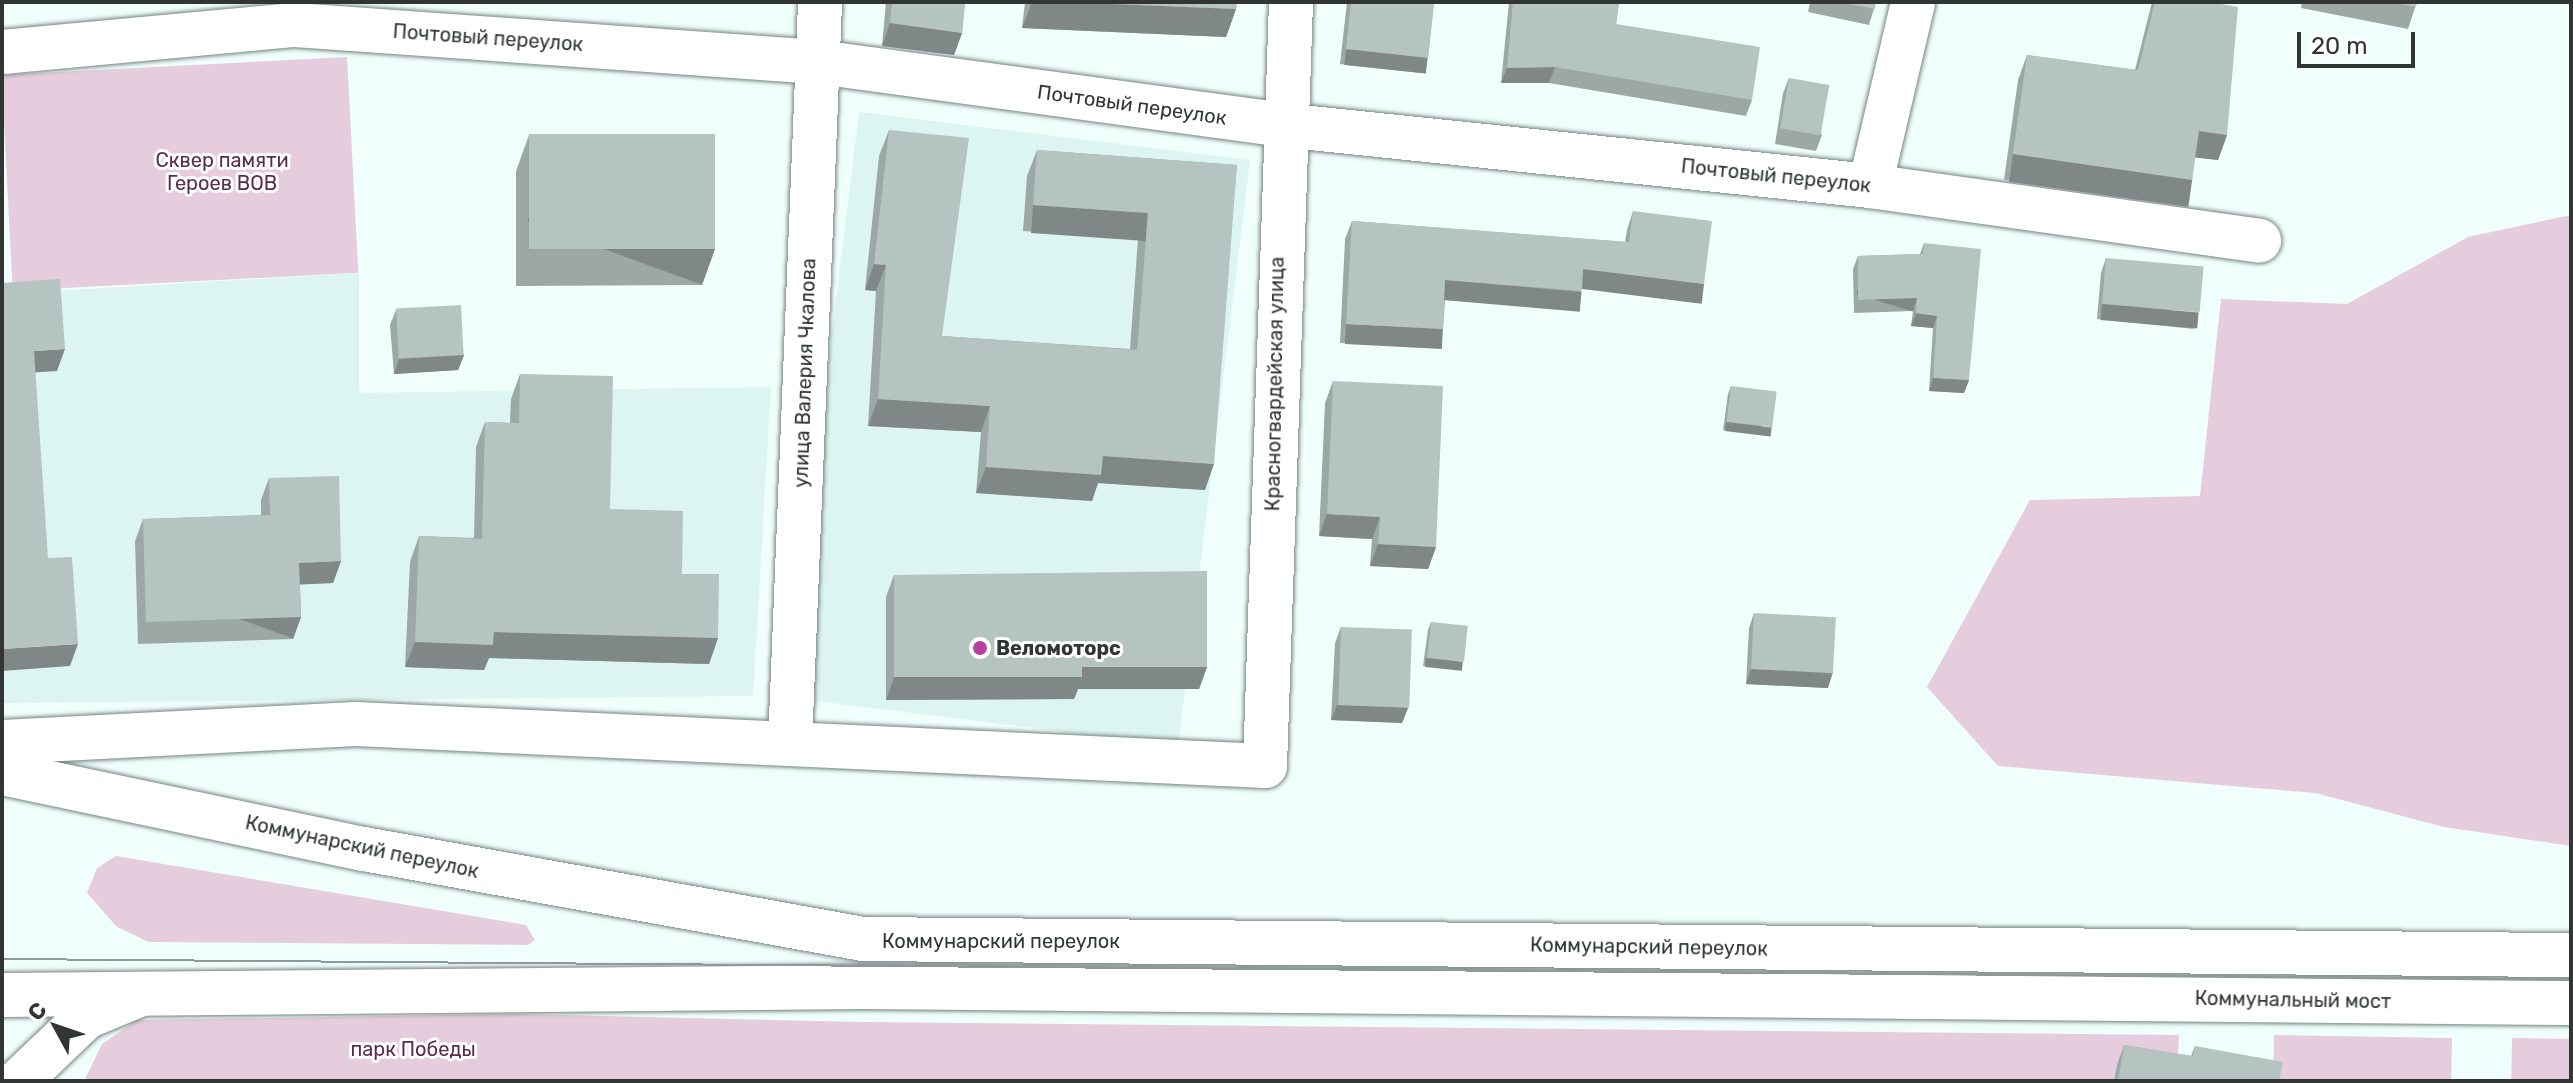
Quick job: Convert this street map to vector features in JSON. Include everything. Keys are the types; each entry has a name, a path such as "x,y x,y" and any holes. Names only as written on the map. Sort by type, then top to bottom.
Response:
{"street":[{"name":"улица Валерия Чкалова","path":"790,744 820,2"},
{"name":"Красногвардейская улица","path":"790,744 1265,766 1282,125 1291,2"},
{"path":"1870,186 1913,2"},
{"name":"Почтовый переулок","path":"2,52 373,16 818,62 1282,125 1870,186 2259,241"},
{"path":"2,742 356,724 790,744"},
{"name":"Коммунарский переулок","path":"2,773 811,935 1348,944 2571,955"},
{"name":"Коммунальный мост","path":"150,990 1100,989 2571,1003"},
{"path":"2,995 150,990"},
{"path":"19,1081 86,1017 150,990"}],"shaded area":[{"path":"859,112 1250,160 1178,746 787,698"},
{"path":"359,273 359,393 771,387 753,696 2,703 2,294"}],"green space":[{"name":"Сквер памяти Героев ВОВ","path":"347,57 358,273 13,291 2,75"},
{"path":"2571,215 2571,846 2444,827 2315,793 1998,766 1927,687 2030,500 2200,496 2221,299 2347,304 2468,237"},
{"path":"116,856 526,925 535,940 528,945 149,942 117,927 87,893 97,868"},
{"name":"парк Победы","path":"513,1014 863,1022 2179,1035 2176,1081 84,1081 102,1044 137,1020"},
{"path":"2274,1035 2452,1038 2451,1081 2273,1081"},
{"path":"2512,1038 2571,1039 2570,1081 2511,1081"}],"building":[{"path":"892,2 965,2 962,33 890,23"},
{"path":"1063,2 1237,2 1236,9"},
{"path":"1351,2 1434,2 1428,58 1346,49"},
{"path":"1513,2 1619,2 1616,24 1760,47 1752,100 1555,67 1507,68"},
{"path":"1839,2 1876,2 1875,9"},
{"path":"2155,2 2210,2 2238,7 2227,135 2199,131 2192,180 2013,154 2027,55 2138,70"},
{"path":"2392,2 2417,2 2416,7"},
{"path":"1789,78 1829,85 1821,135 1780,128"},
{"path":"889,130 969,138 942,336 1137,350 1148,213 1033,205 1037,150 1237,165 1214,464 1103,456 1101,475 986,467 990,406 878,399 886,265 874,264"},
{"path":"529,134 715,134 715,249 529,249"},
{"path":"1633,211 1712,221 1704,284 1583,269 1582,291 1445,280 1443,329 1346,324 1352,221 1629,242"},
{"path":"1924,243 1981,249 1969,380 1933,378 1937,316 1916,313 1917,298 1858,300 1858,256 1923,254"},
{"path":"2106,258 2204,267 2200,312 2102,304"},
{"path":"60,279 65,349 34,351 48,558 72,557 78,644 2,649 2,283"},
{"path":"461,305 464,355 399,358 396,308"},
{"path":"520,374 613,376 610,509 683,511 682,574 719,574 718,638 494,632 493,645 415,642 419,536 482,539 485,422 519,423"},
{"path":"1333,381 1443,386 1436,547 1378,544 1380,517 1327,514"},
{"path":"1731,386 1777,392 1772,427 1727,422"},
{"path":"339,476 341,561 299,563 301,617 146,622 143,519 270,515 269,478"},
{"path":"1207,571 1207,667 1082,667 1082,677 894,677 894,575"},
{"path":"1754,613 1836,617 1833,673 1751,669"},
{"path":"1431,622 1468,626 1464,662 1427,658"},
{"path":"1341,627 1412,629 1409,707 1338,705"},
{"path":"2124,1045 2193,1056 2195,1046 2283,1062 2279,1081 2118,1081"}],"tram line":[{"path":"2,959 2571,979"}],"place":[{"name":"Веломоторс","path":"980,648"}]}
